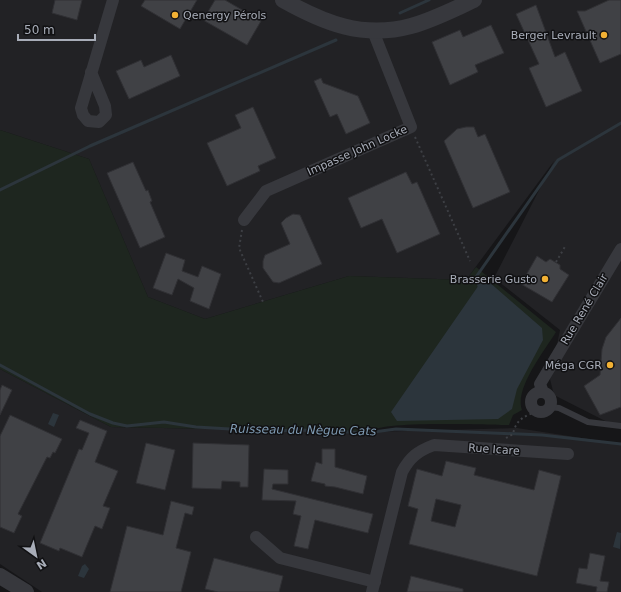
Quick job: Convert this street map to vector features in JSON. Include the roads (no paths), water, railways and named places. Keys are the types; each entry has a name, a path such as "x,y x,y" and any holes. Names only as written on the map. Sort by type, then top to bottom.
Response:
{"street":[{"path":"91,72 113,0"},
{"path":"283,0 309,15 343,28 373,31 412,26 474,0"},
{"name":"Impasse John Locke","path":"244,220 266,191 411,127 373,31"},
{"name":"Rue René Clair","path":"543,409 550,398 543,392 540,384 621,249"},
{"name":"Rue Icare","path":"373,587 402,472 410,459 420,450 434,445 568,454"},
{"path":"256,537 280,558 373,587"},
{"path":"0,576 26,592"}],"lane":[{"path":"543,409 559,408 588,422 621,426"}],"waterway":[{"path":"400,13 429,0"},
{"path":"0,190 90,146 336,40"},
{"path":"479,286 476,277 558,160 621,123"},
{"name":"Ruisseau du Nègue Cats","path":"0,365 90,414 113,423 127,426 164,422 196,427 264,431 315,430 366,433 396,429 542,435 621,444"}],"place":[{"name":"Qenergy Pérols","path":"175,15"},
{"name":"Berger Levrault","path":"604,35"},
{"name":"Brasserie Gusto","path":"545,279"},
{"name":"Méga CGR","path":"610,365"}]}
